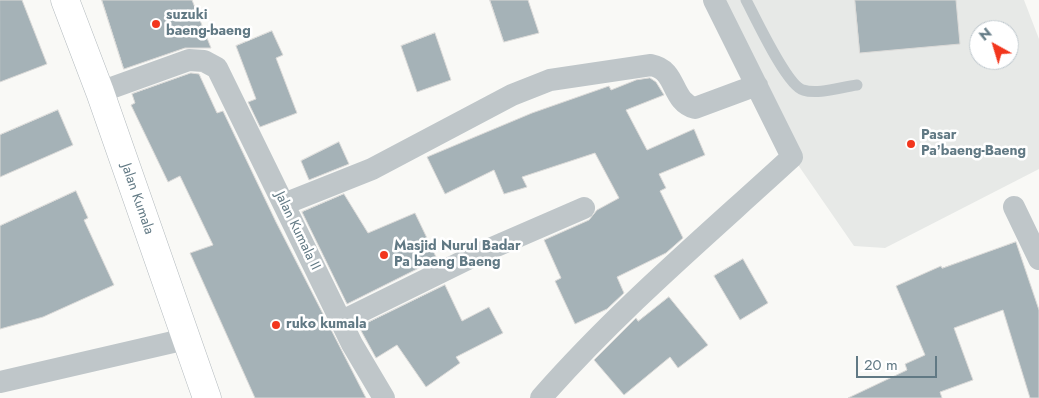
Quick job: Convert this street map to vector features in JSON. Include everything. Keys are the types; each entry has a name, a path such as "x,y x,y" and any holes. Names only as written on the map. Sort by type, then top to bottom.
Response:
{"main road":[{"name":"Jalan Kumala","path":"65,0 100,92 208,398"}],"street":[{"path":"541,398 580,353 641,292 792,156 714,0"},
{"name":"Jalan Kumala II","path":"100,92 189,60 204,60 217,68 342,321 384,398"},
{"path":"284,204 372,169 512,95 550,80 656,66 661,67 669,75 679,97 688,106 695,108 757,85"},
{"path":"1014,207 1039,259"},
{"path":"342,321 478,254 584,208"},
{"path":"0,382 186,339"}],"lane":[{"path":"746,0 787,76 801,90 810,92 857,85"}],"shaded area":[{"name":"Pasar Paʼbaeng-Baeng","path":"709,0 1024,0 1039,39 1039,169 885,248 854,246 767,120"}],"building":[{"path":"0,0 22,0 47,64 0,82"},
{"name":"suzuki baeng-baeng","path":"102,0 192,0 211,48 185,48 124,69"},
{"path":"490,0 528,0 539,33 504,42"},
{"path":"855,0 956,0 960,44 860,53"},
{"path":"272,31 283,55 276,58 297,113 260,127 248,102 256,99 236,46"},
{"path":"435,33 451,80 417,92 401,46"},
{"path":"191,73 199,74 217,113 223,111 276,222 366,398 255,398 190,253 213,245 180,176 168,182 131,105 135,103 132,94"},
{"path":"650,78 656,82 664,95 626,110 647,150 694,129 705,155 659,174 666,188 660,191 683,238 666,253 617,277 624,293 607,309 575,324 555,281 561,278 544,240 589,220 597,210 619,198 595,153 522,177 527,187 504,194 494,170 445,194 427,157 532,113 609,86 611,90 636,80"},
{"path":"58,110 73,145 0,177 0,135"},
{"path":"339,142 349,164 309,180 301,161"},
{"path":"76,191 88,218 84,220 114,285 43,317 0,329 0,226"},
{"name":"Masjid Nurul Badar Pa baeng Baeng","path":"344,194 368,233 415,213 437,259 347,304 302,212"},
{"path":"1016,242 1039,310 1039,398 1030,398 1003,310 954,328 973,380 940,392 942,398 848,398 907,370 905,364 925,355 896,286 941,266 942,268"},
{"path":"743,259 768,303 740,320 714,276"},
{"path":"445,285 462,321 489,307 503,333 456,357 460,363 426,387 397,345 376,358 359,327"},
{"path":"669,297 708,345 678,368 670,357 624,395 594,360 636,318 638,321"}],"place":[{"name":"suzuki baeng-baeng","path":"156,24"},
{"name":"Pasar Paʼbaeng-Baeng","path":"911,144"},
{"name":"Masjid Nurul Badar Pa baeng Baeng","path":"384,255"},
{"name":"ruko kumala","path":"276,325"}]}
